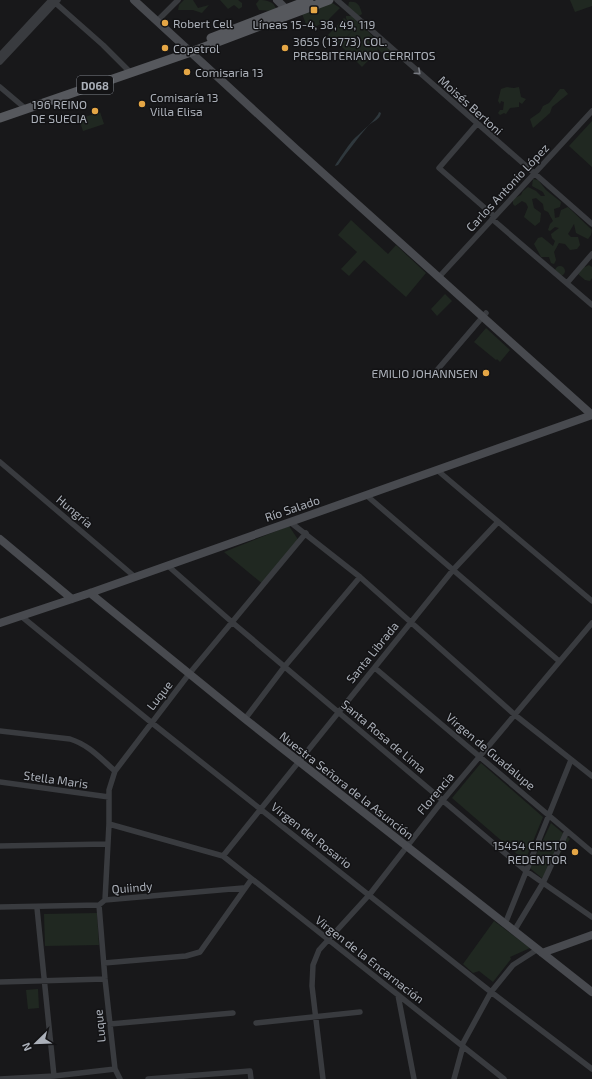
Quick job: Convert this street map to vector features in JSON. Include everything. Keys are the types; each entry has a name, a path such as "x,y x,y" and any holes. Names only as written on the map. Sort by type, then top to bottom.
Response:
{"main road":[{"name":"D068","path":"288,11 308,0"},
{"name":"D068","path":"0,112 23,107 190,50 288,11 329,0"},
{"name":"D068","path":"0,118 23,107"}],"street":[{"path":"134,0 441,275 592,415"},
{"path":"157,21 178,0"},
{"path":"276,0 288,11"},
{"name":"Moisés Bertoni","path":"337,0 533,174 592,224"},
{"path":"0,55 54,1"},
{"path":"0,62 54,1"},
{"path":"54,1 129,71"},
{"path":"0,87 23,107"},
{"name":"Carlos Antonio López","path":"441,275 592,111"},
{"path":"477,124 439,168 493,218 592,305"},
{"path":"567,283 592,254"},
{"path":"432,376 484,315"},
{"path":"484,315 592,408"},
{"name":"Río Salado","path":"0,622 90,593 592,415"},
{"name":"Hungría","path":"0,462 135,576"},
{"path":"437,470 592,601"},
{"path":"366,495 559,661"},
{"path":"290,522 306,533 360,578 515,715 592,776"},
{"name":"Santa Librada","path":"222,856 453,570 498,522"},
{"name":"Luque","path":"105,900 109,797 111,780 115,771 189,674 233,623 306,533"},
{"path":"0,539 72,599"},
{"name":"Santa Rosa de Lima","path":"167,565 233,623 526,871 592,917"},
{"path":"245,719 285,666 360,578"},
{"name":"Nuestra Señora de la Asunción","path":"90,593 245,719 592,992"},
{"name":"Virgen del Rosario","path":"21,616 152,723 492,992 592,1069"},
{"name":"Florencia","path":"323,1079 312,986 313,965 319,950 370,894 443,800 592,623"},
{"name":"Virgen de Guadalupe","path":"375,668 592,852"},
{"path":"0,731 70,739 80,742 88,747 115,771"},
{"path":"505,924 571,760"},
{"name":"Stella Maris","path":"0,782 109,797"},
{"path":"109,824 222,856"},
{"path":"514,931 543,883 567,831"},
{"path":"0,846 108,844"},
{"name":"Virgen de la Encarnación","path":"222,856 504,1079"},
{"path":"104,963 186,956 200,952 206,946 243,888 251,880"},
{"name":"Quiindy","path":"0,907 37,908 99,905 105,900 243,888"},
{"name":"Luque","path":"99,905 115,1071"},
{"path":"37,908 54,1076"},
{"path":"454,1079 462,1045 492,992 513,965 540,951 592,935"},
{"path":"0,982 44,982 105,979"},
{"path":"398,995 414,1079"},
{"path":"256,1022 360,1012"},
{"path":"110,1024 233,1013"},
{"path":"0,1079 115,1071 120,1079"},
{"path":"148,1079 182,1078 250,1071 251,1079"}],"shaded area":[{"path":"184,0 193,0 198,8 209,5 202,13 193,10 178,10 179,5"},
{"path":"220,0 238,0 242,3 242,7 239,9 234,5 228,9"},
{"path":"259,0 269,1 276,8 273,11 259,10 256,4"},
{"path":"570,0 592,0 592,6 575,12"},
{"path":"331,2 340,8 329,19 330,24 324,27 320,24 314,28 306,24 302,14"},
{"path":"349,2 357,3 362,14 357,17 358,21 377,41 389,48 394,56 393,59 386,57 377,48 378,50 362,67 340,45 355,28 339,45 328,35 344,18 348,22 346,16 351,16 348,7"},
{"path":"507,87 519,87 521,97 526,99 522,104 519,102 519,107 510,108 506,114 504,113 500,115 498,113 500,110 503,110 504,102 501,101 500,104 498,101 501,89"},
{"path":"560,89 564,89 568,94 552,107 550,113 533,128 530,119 540,112 543,106 549,103"},
{"path":"100,112 104,124 83,131 79,119"},
{"path":"379,112 381,113 379,117 368,126 338,165 335,166 351,142 372,122"},
{"path":"592,121 592,167 569,146"},
{"path":"533,179 538,180 546,190 561,202 560,207 554,209 555,218 559,217 561,210 568,207 592,230 588,239 576,233 574,224 568,234 571,237 578,237 580,245 577,249 570,250 565,244 559,243 554,252 556,260 554,264 551,263 549,257 541,257 534,244 538,238 542,237 553,246 555,241 551,234 559,228 555,227 550,231 548,230 553,221 548,212 544,210 543,204 536,198 532,199 534,208 541,213 540,222 535,226 524,217 528,207 526,203 522,201 515,206 513,204 513,199 521,195 528,187 536,191 541,196 545,196 543,192 532,186"},
{"path":"351,220 388,254 396,245 426,273 406,297 364,260 349,276 341,269 357,252 338,235"},
{"path":"585,263 585,267 589,265 592,267 592,278 590,281 585,280 578,274"},
{"path":"558,266 562,266 565,271 562,276 558,276 555,273 555,269"},
{"path":"445,294 452,301 437,316 431,309"},
{"path":"486,328 510,350 500,362 474,342"},
{"path":"289,526 299,541 264,585 224,552"},
{"path":"481,763 543,817 525,861 452,798"},
{"path":"551,823 570,839 543,879 530,868"},
{"path":"97,913 99,945 45,946 44,914"},
{"path":"494,921 530,948 510,957 511,959 493,982 479,971 473,973 463,964"},
{"path":"38,989 39,1008 28,1009 26,990"}],"place":[{"name":"Líneas 15-4, 38, 49, 119","path":"314,10"},
{"name":"Robert Cell","path":"165,23"},
{"name":"Copetrol","path":"165,48"},
{"name":"3655 (13773) COL. PRESBITERIANO CERRITOS","path":"285,48"},
{"name":"Comisaria 13","path":"187,72"},
{"name":"Comisaría 13 Villa Elisa","path":"142,104"},
{"name":"196 REINO DE SUECIA","path":"95,111"},
{"name":"EMILIO JOHANNSEN","path":"486,373"},
{"name":"15454 CRISTO REDENTOR","path":"575,852"}]}
